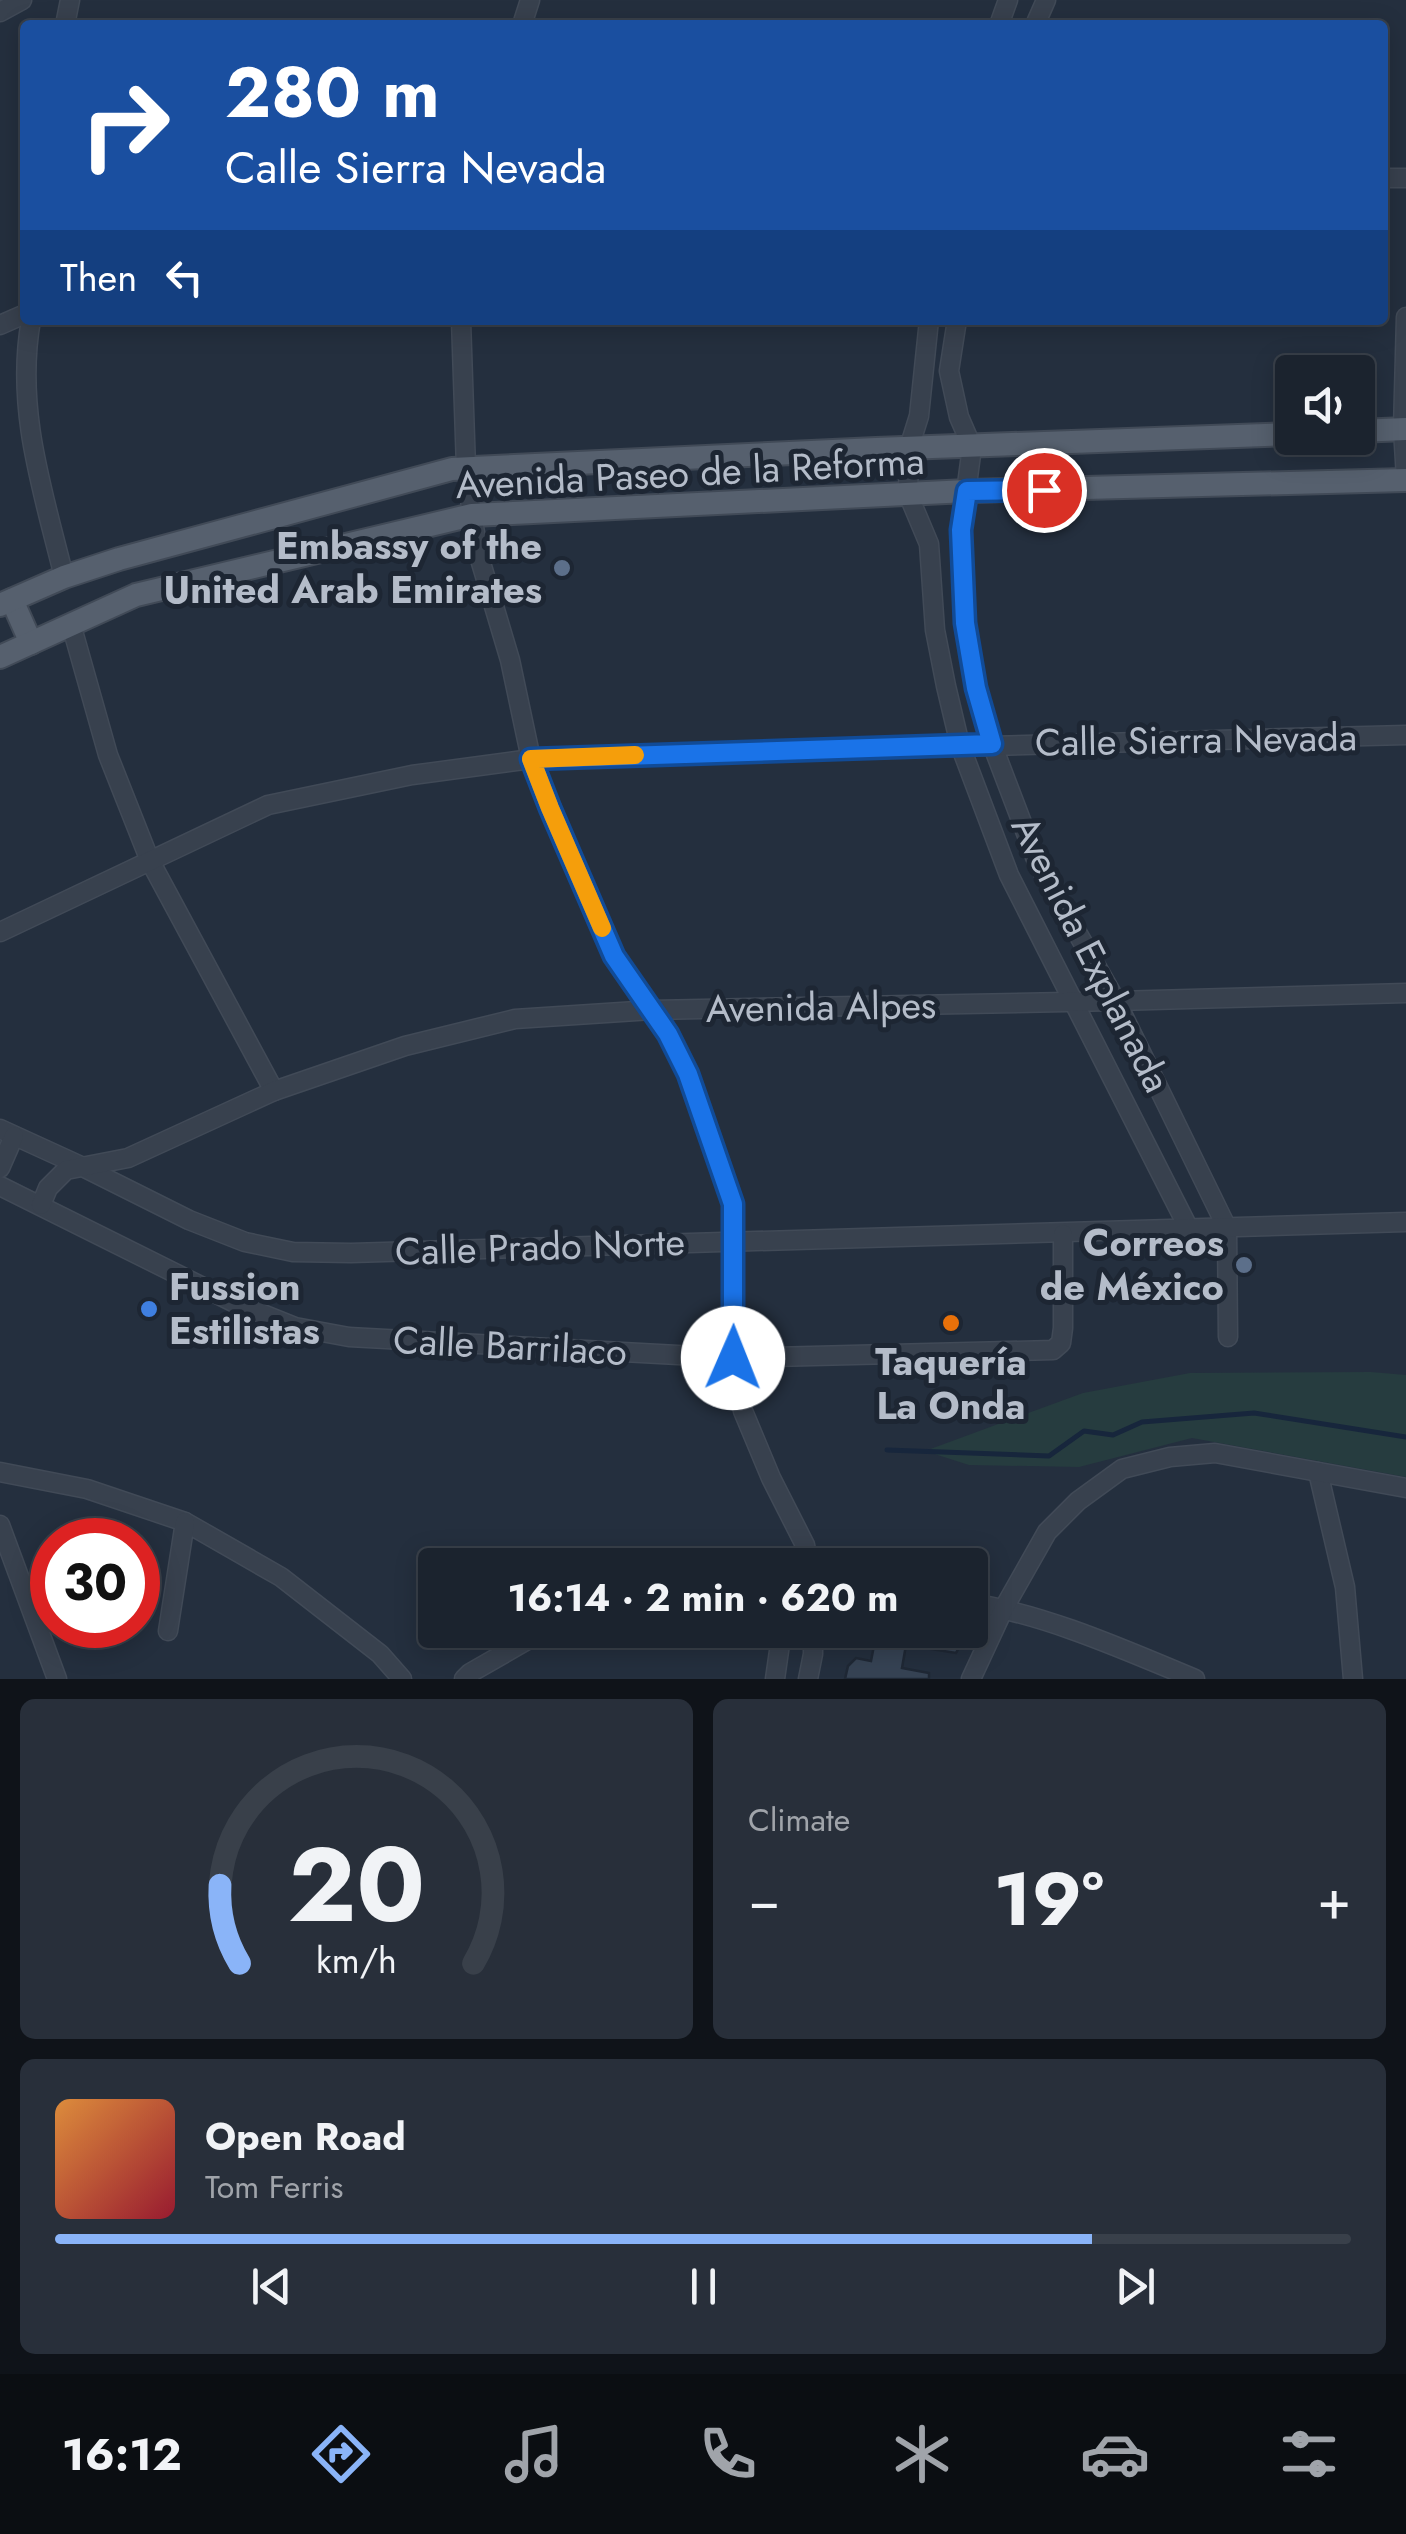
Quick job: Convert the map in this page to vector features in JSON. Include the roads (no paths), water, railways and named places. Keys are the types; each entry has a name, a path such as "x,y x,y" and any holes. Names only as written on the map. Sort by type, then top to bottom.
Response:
{"main road":[{"path":"1375,430 1405,429"},
{"name":"Avenida Paseo de la Reforma","path":"6,602 96,566 466,468 1275,435"},
{"name":"Avenida Paseo de la Reforma","path":"0,657 136,595 472,516 967,491 1406,479"},
{"path":"96,566 108,608"},
{"path":"6,602 31,642"}],"street":[{"path":"0,12 22,0"},
{"path":"1406,317 1406,479"},
{"path":"30,325 26,404 64,577"},
{"path":"462,325 466,468 472,516 531,759 614,956 668,1034 688,1074 733,1204 733,1358 743,1411 806,1548"},
{"name":"Avenida Explanada","path":"928,325 919,416 909,448 908,494 929,544 935,630 960,745 1009,875 1189,1229"},
{"name":"Avenida Explanada","path":"955,325 948,371 959,418 972,447 961,530 965,623 976,688 992,744 1037,862 1116,1001 1227,1228"},
{"path":"71,624 108,755 150,861 274,1091"},
{"name":"Calle Sierra Nevada","path":"0,932 268,805 412,775 531,759 1406,735"},
{"name":"Avenida Alpes","path":"83,1167 128,1158 274,1091 405,1046 515,1020 652,1010 1406,992"},
{"path":"0,1168 7,1132"},
{"name":"Calle Prado Norte","path":"7,1132 189,1220 245,1242 293,1252 1406,1222"},
{"path":"41,1205 56,1177 66,1170 83,1167"},
{"name":"Calle Barrilaco","path":"0,1186 232,1302 294,1327 349,1337 733,1358 1053,1350 1061,1343 1063,1328 1062,1234"},
{"path":"1227,1228 1228,1338"},
{"path":"971,1679 1004,1608 1047,1532 1078,1502 1122,1469 1170,1457 1215,1452 1406,1488"},
{"path":"0,1472 87,1489 185,1522 281,1577 380,1654 402,1679"},
{"path":"1318,1472 1345,1587 1353,1679"},
{"path":"168,1631 185,1522"},
{"path":"0,1525 58,1679"},
{"path":"988,1606 1128,1651 1195,1679"},
{"path":"464,1679 514,1648"},
{"path":"775,1679 779,1648"},
{"path":"808,1679 813,1648"}],"waterway":[{"path":"887,1450 1049,1456 1084,1431 1113,1435 1142,1422 1254,1413 1406,1437"}],"place":[{"name":"Embassy of the United Arab Emirates","path":"562,568"},
{"name":"Correos de México","path":"1244,1265"},
{"name":"Fussion Estilistas","path":"149,1309"},
{"name":"Taquería La Onda","path":"951,1323"}]}
